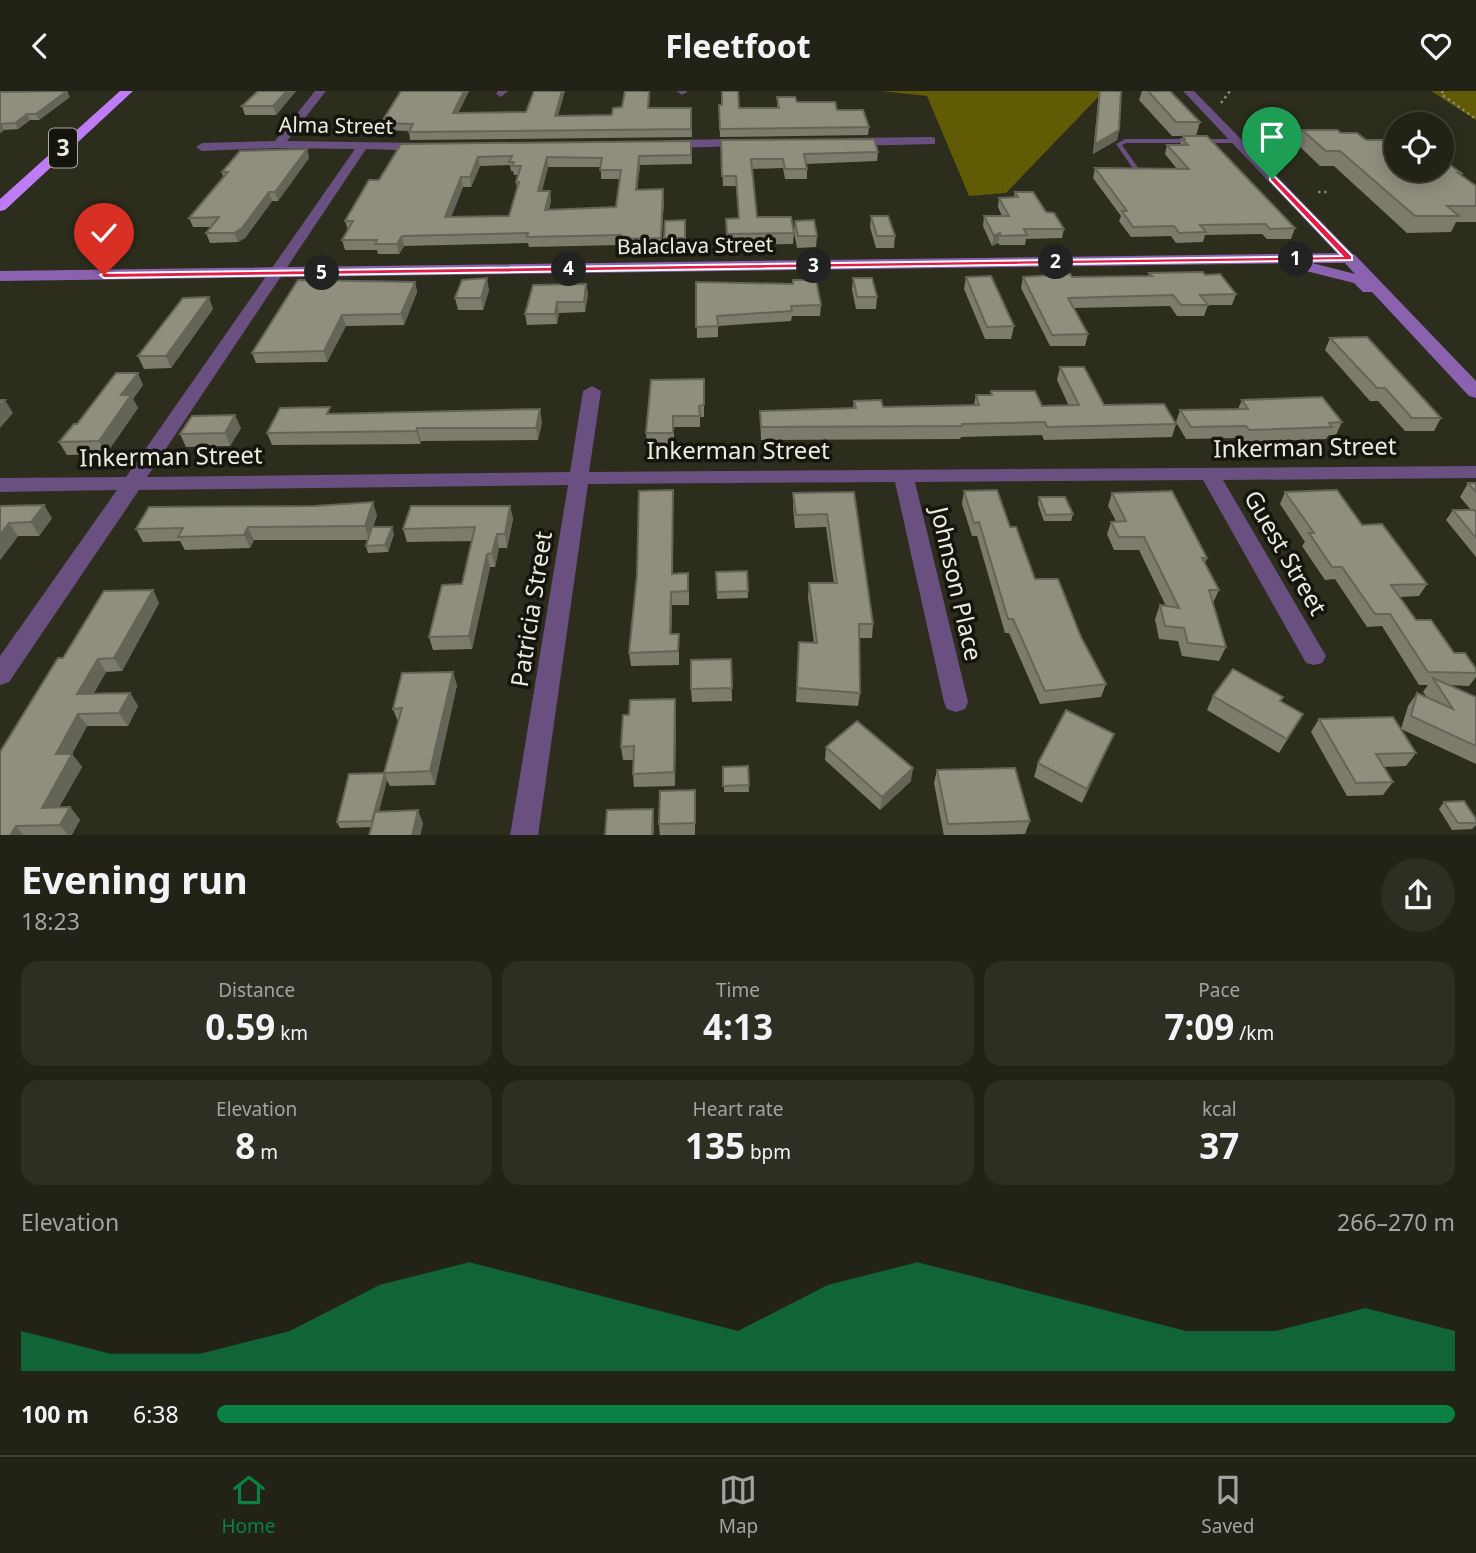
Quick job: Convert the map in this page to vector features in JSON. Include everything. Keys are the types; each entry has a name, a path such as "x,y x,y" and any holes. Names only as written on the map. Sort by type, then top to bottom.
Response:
{"highway":[{"name":"3","path":"0,207 127,91"}],"street":[{"path":"278,144 321,91"},
{"path":"1188,91 1476,392"},
{"path":"834,142 931,141"},
{"path":"653,144 765,143"},
{"name":"Alma Street","path":"202,147 278,144 431,147"},
{"path":"0,675 362,147"},
{"name":"Balaclava Street","path":"0,277 1349,258"},
{"path":"1198,260 1317,268 1360,280 1403,315"},
{"name":"Patricia Street","path":"524,835 592,391"},
{"name":"Inkerman Street","path":"0,485 1476,472"},
{"name":"Guest Street","path":"1210,475 1314,656"},
{"name":"Johnson Place","path":"904,477 956,702"}],"lane":[{"path":"1136,169 1119,145 1125,141 1235,141"}],"path":[{"path":"1443,91 1441,94 1476,119"},
{"path":"1318,192 1330,192"}],"shaded area":[{"path":"881,91 1104,91 1006,193 969,196 927,96"},
{"path":"1431,91 1476,91 1476,120"}],"building":[{"path":"67,91 36,114 27,114 15,123 0,124 0,92"},
{"path":"258,91 287,91 273,106 242,106"},
{"path":"401,91 464,91 453,113 526,112 534,91 562,91 555,116 612,115 613,108 622,107 625,91 649,91 648,108 691,108 691,129 409,132 413,124 381,123"},
{"path":"722,91 738,91 739,108 779,108 777,97 795,97 797,102 835,102 837,110 863,110 869,127 720,129 719,105 722,105"},
{"path":"1100,91 1121,91 1119,130 1095,144"},
{"path":"1148,91 1170,91 1200,122 1176,122"},
{"path":"1302,130 1337,130 1341,133 1357,133 1366,140 1384,140 1384,182 1454,182 1454,168 1476,186 1476,206 1447,206 1459,216 1415,216 1340,151 1326,151"},
{"path":"1183,136 1207,136 1295,228 1270,229 1266,224 1200,225 1206,232 1179,233 1174,226 1133,227 1122,211 1127,211 1095,168 1189,169 1167,145 1188,145 1182,139 1185,139"},
{"path":"874,139 878,152 804,154 807,169 785,169 783,159 751,159 757,217 791,217 794,233 727,234 726,219 739,218 736,176 722,176 721,140"},
{"path":"691,141 691,155 639,156 636,190 663,189 661,238 621,239 621,235 527,237 528,233 402,236 397,244 375,244 377,240 342,240 353,221 345,221 369,180 379,180 401,144","holes":["512,156 509,162 514,162 512,166 521,166 509,216 445,217 461,177 470,177 478,157","547,157 602,158 600,170 621,170 616,207 545,210 550,191 538,191"]},
{"path":"307,149 275,192 269,192 242,228 234,233 206,233 219,217 189,218 228,172 222,172 240,151"},
{"path":"1015,192 1033,192 1046,212 1054,213 1064,229 1024,229 1027,235 1001,236 1000,233 994,236 984,216 1009,216 999,198 1018,197"},
{"path":"871,216 888,216 895,236 877,236"},
{"path":"685,220 685,238 664,238 665,221"},
{"path":"814,220 817,236 798,236 795,221"},
{"path":"1203,272 1205,275 1220,274 1236,294 1200,295 1208,305 1181,305 1173,295 1068,298 1088,334 1052,335 1023,277 1070,274 1072,277 1152,276 1149,273"},
{"path":"991,276 1014,326 987,327 966,277"},
{"path":"487,278 481,298 455,298 462,280"},
{"path":"853,278 872,278 877,297 857,297"},
{"path":"298,280 415,282 401,314 342,315 324,351 252,353"},
{"path":"793,280 816,280 821,305 791,306 792,311 717,316 718,326 696,327 696,282 793,284"},
{"path":"586,284 584,302 557,302 555,314 525,314 533,285"},
{"path":"209,297 166,356 138,356 183,298"},
{"path":"1367,337 1441,418 1412,418 1385,388 1377,388 1330,338"},
{"path":"1060,367 1084,367 1104,405 1164,404 1176,424 1047,427 1045,422 962,426 761,427 760,411 856,408 854,401 881,400 883,407 979,405 976,395 992,395 991,391 1035,391 1042,406 1079,405"},
{"path":"116,373 138,373 121,395 131,395 99,441 59,442 74,424 77,424"},
{"path":"704,379 704,405 699,406 700,416 673,416 673,433 646,433 651,380"},
{"path":"1322,397 1342,422 1329,423 1332,427 1249,430 1246,426 1191,427 1180,410 1248,409 1242,400"},
{"path":"330,407 327,414 540,409 536,428 417,428 416,431 267,433 280,408"},
{"path":"235,415 225,433 180,434 192,416"},
{"path":"1468,483 1476,483 1476,492"},
{"path":"673,490 672,574 688,573 688,591 671,592 670,634 679,634 678,651 629,653 637,575 639,491"},
{"path":"997,490 1010,527 1016,527 1035,579 1058,579 1081,637 1106,684 1045,691 1013,619 1008,619 979,522 974,523 964,491"},
{"path":"1337,490 1362,525 1382,524 1427,584 1391,585 1416,620 1431,620 1454,653 1465,653 1476,673 1428,672 1390,614 1375,614 1342,567 1332,567 1309,533 1314,533 1285,492"},
{"path":"1172,491 1207,558 1202,558 1219,590 1209,590 1226,647 1188,643 1184,628 1165,626 1160,605 1179,608 1144,537 1119,537 1111,522 1126,521 1112,493"},
{"path":"854,492 873,624 859,624 860,693 797,688 799,642 817,643 809,583 837,583 827,514 796,515 793,493"},
{"path":"1039,497 1065,497 1073,514 1046,515"},
{"path":"373,502 365,526 248,527 244,535 178,537 183,528 136,529 149,507 315,506"},
{"path":"44,505 31,522 9,523 0,535 0,506"},
{"path":"411,506 510,506 505,534 497,534 492,553 487,554 469,636 429,637 442,585 462,584 475,527 403,529"},
{"path":"1453,510 1476,512 1476,538"},
{"path":"372,527 392,527 385,545 366,546"},
{"path":"747,571 748,591 717,592 716,572"},
{"path":"153,590 114,658 98,659 77,694 130,693 119,713 78,714 56,754 72,754 42,808 70,807 60,825 16,826 11,835 0,835 0,752 58,658 63,658 104,591"},
{"path":"731,659 732,688 691,689 691,660"},
{"path":"1233,669 1283,697 1280,701 1303,714 1287,739 1213,696"},
{"path":"453,672 430,771 384,773 402,708 393,709 402,673"},
{"path":"1433,678 1476,697 1476,746 1411,716 1417,693 1453,709"},
{"path":"675,699 674,772 633,774 634,746 621,747 623,715 629,715 630,700"},
{"path":"1066,710 1114,734 1087,789 1038,763"},
{"path":"1393,717 1416,753 1376,754 1393,782 1356,783 1319,719"},
{"path":"857,721 913,768 882,797 826,747"},
{"path":"748,766 749,785 723,786 723,767"},
{"path":"1015,768 1030,821 948,824 937,770"},
{"path":"385,773 372,821 337,822 349,774"},
{"path":"695,790 695,823 659,824 660,791"},
{"path":"1464,801 1476,823 1458,823 1444,802"},
{"path":"653,809 652,835 605,835 607,810"},
{"path":"418,810 412,835 369,835 375,812"}],"route":[{"path":"104,275 1349,258 1272,179"}]}
